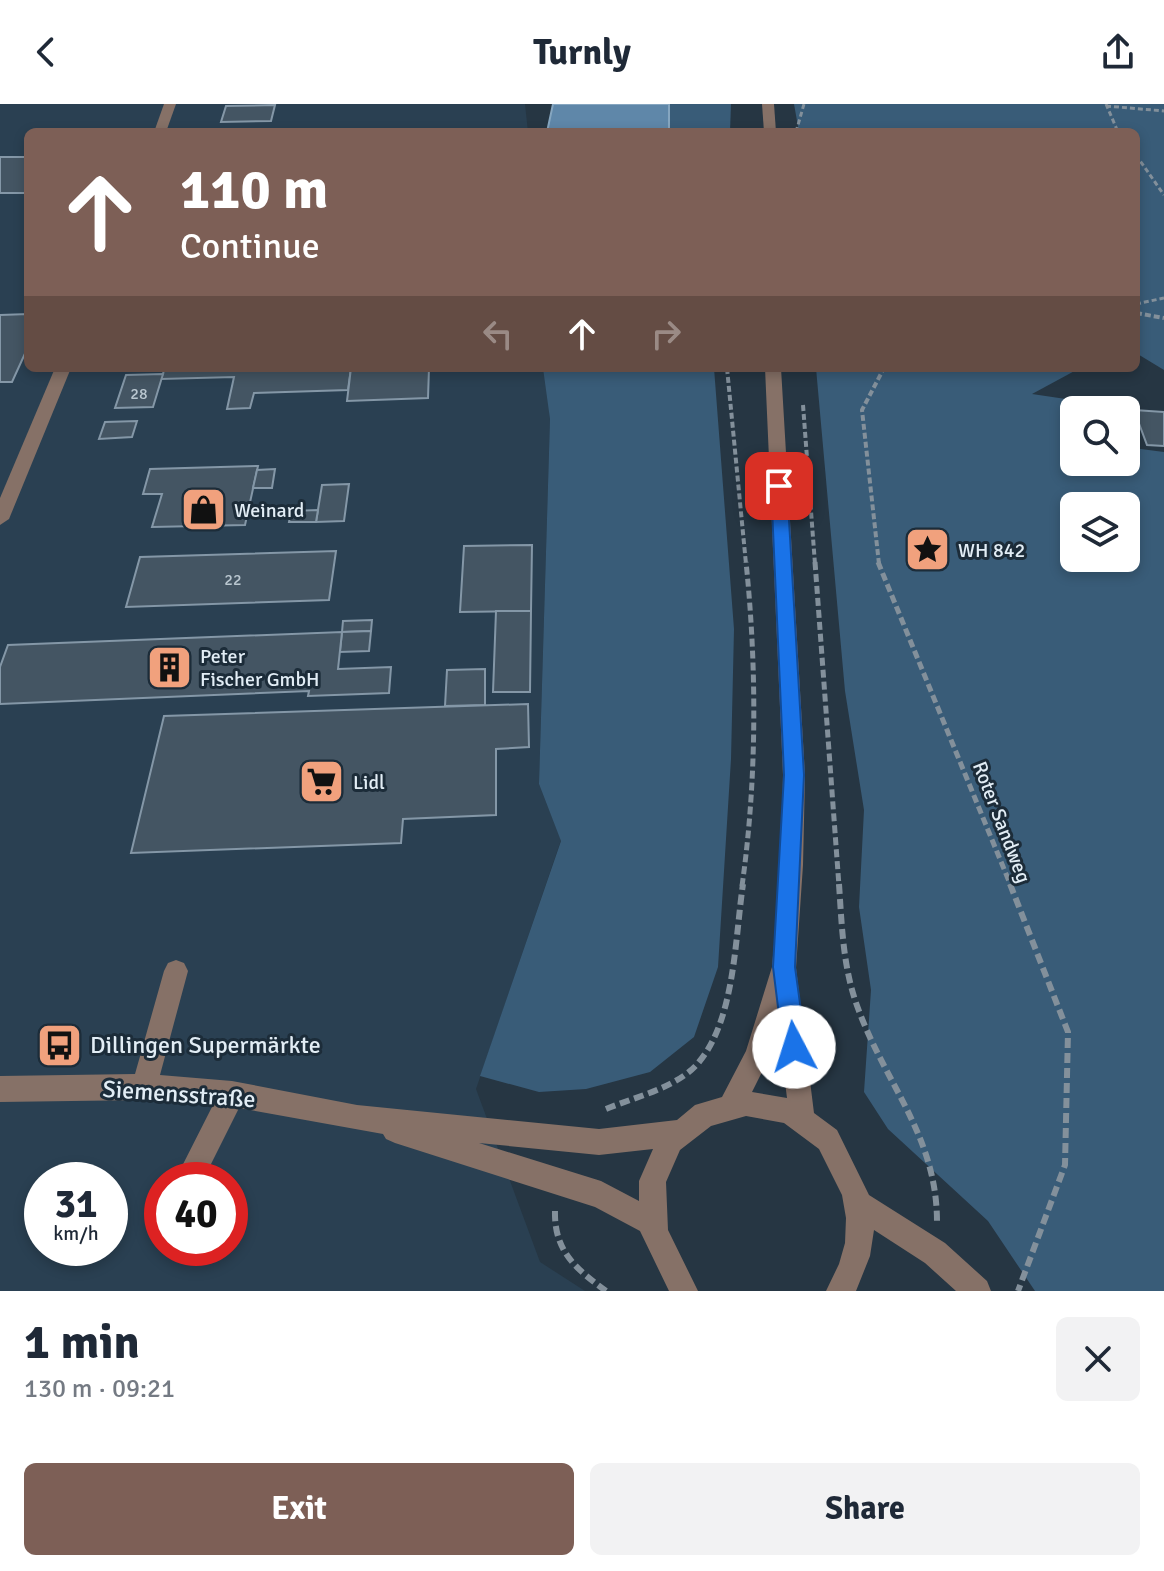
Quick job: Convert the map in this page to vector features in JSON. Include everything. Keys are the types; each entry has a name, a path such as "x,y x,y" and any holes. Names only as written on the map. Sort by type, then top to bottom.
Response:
{"street":[{"path":"161,128 170,104"},
{"path":"768,104 770,128"},
{"path":"0,519 7,487 61,372"},
{"path":"773,372 794,775 784,967 802,1119"},
{"path":"732,1103 757,1056 784,967"},
{"path":"144,1087 176,971"},
{"name":"Siemensstraße","path":"0,1089 144,1087 232,1094 357,1118 599,1142 676,1133"},
{"path":"198,1162 232,1094"},
{"path":"684,1291 658,1247 651,1222 651,1189 660,1158 676,1133 701,1113 732,1103 780,1108 802,1119 839,1156 859,1204 857,1255 840,1291"},
{"name":"Siemensstraße","path":"357,1118 601,1195 651,1222"},
{"path":"859,1204 935,1253 977,1291"}],"path":[{"path":"797,128 804,104"},
{"path":"1116,128 1106,105 1164,111"},
{"path":"1140,161 1164,195"},
{"path":"1140,303 1164,298"},
{"path":"1140,314 1164,318"},
{"path":"570,1139 585,1118 670,1083 699,1063 725,1011 751,824 752,731 750,600 727,372"},
{"name":"Roter Sandweg","path":"882,372 862,410 876,558 954,741 1068,1032 1065,1165 1018,1291"},
{"path":"803,399 845,964 861,1018 920,1126 939,1205 935,1253"},
{"path":"558,1182 553,1231 567,1261 606,1291"}],"shaded area":[{"path":"0,104 525,104 528,128 24,128 24,372 546,372 550,419 539,784 561,840 476,1089 540,1262 585,1291 0,1291"},
{"path":"553,104 669,104 669,128 548,128"},
{"path":"669,104 731,104 730,128 669,128"},
{"path":"794,104 1164,104 1164,370 1140,355 1140,128 798,128"},
{"path":"544,372 714,372 734,629 731,759 718,967 694,1037 650,1072 586,1089 539,1092 480,1076 561,841 539,784 550,419"},
{"path":"816,372 1073,372 1032,394 1060,398 1060,476 1140,476 1140,449 1164,452 1164,1291 1035,1291 988,1221 888,1129 864,1092 871,990 859,907 864,810 845,691"}],"building":[{"path":"275,105 271,121 221,122 226,106"},
{"path":"0,157 24,157 24,193 0,193"},
{"path":"24,314 24,356 12,382 0,382 0,315"},
{"path":"164,372 350,372 348,390 254,393 250,408 227,409 234,377 161,379"},
{"path":"351,372 429,372 428,398 347,401"},
{"path":"163,374 153,407 115,408 126,375"},
{"path":"1140,410 1164,412 1164,446 1147,445 1140,426"},
{"path":"137,421 132,437 99,439 105,422"},
{"name":"Weinard","path":"258,466 245,525 152,527 162,494 143,494 150,469"},
{"path":"275,469 272,488 253,488 257,470"},
{"path":"349,484 344,521 316,522 322,485"},
{"path":"318,510 316,522 289,522 291,511"},
{"path":"532,545 531,611 460,612 464,546"},
{"path":"336,551 329,600 126,607 140,557"},
{"path":"496,611 531,611 530,692 493,692"},
{"path":"372,620 371,631 342,632 343,621"},
{"path":"371,631 369,651 340,652 342,632"},
{"name":"Peter Fischer GmbH","path":"342,632 338,669 391,667 389,693 308,696 309,691 0,704 0,667 8,645"},
{"path":"485,669 485,705 445,706 447,670"},
{"name":"Lidl","path":"528,704 529,747 496,749 496,815 403,819 401,843 131,853 164,716"}],"place":[{"name":"Weinard","path":"203,510"},
{"name":"WH 842","path":"927,550"},
{"name":"Peter Fischer GmbH","path":"169,668"},
{"name":"Lidl","path":"322,782"},
{"name":"Dillingen Supermärkte","path":"59,1045"}],"route":[{"path":"779,486 794,775 792,865 784,967 794,1047"}]}
